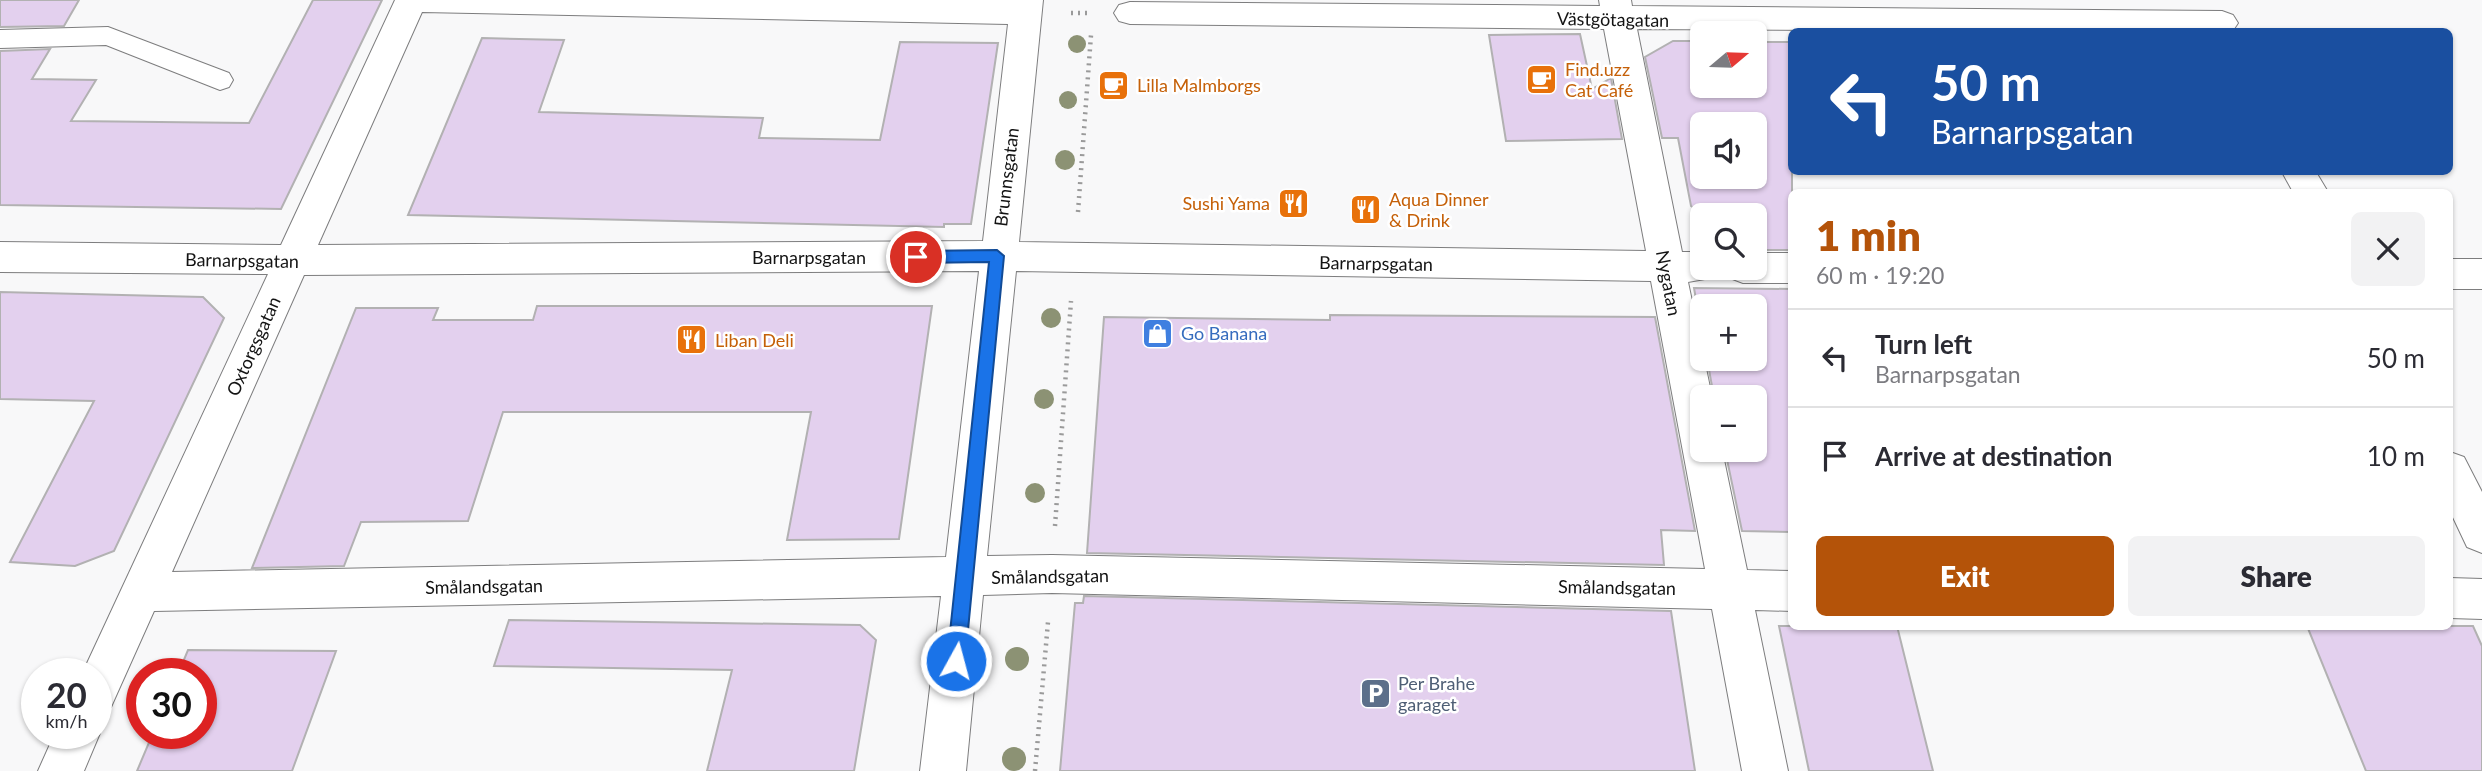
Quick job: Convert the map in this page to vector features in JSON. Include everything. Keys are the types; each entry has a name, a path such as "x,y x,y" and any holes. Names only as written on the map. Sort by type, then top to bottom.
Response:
{"street":[{"path":"411,0 1027,6"},
{"name":"Oxtorgsgatan","path":"111,658 411,0"},
{"name":"Brunnsgatan","path":"943,771 966,578 997,256 1027,6"},
{"name":"Västgötagatan","path":"1130,13 1617,10 2219,18"},
{"name":"Nygatan","path":"1617,10 1765,771"},
{"name":"Barnarpsgatan","path":"0,257 291,260 997,256 1690,267"},
{"path":"1767,268 1788,268"},
{"path":"2453,274 2482,275"},
{"path":"2453,476 2482,534"},
{"name":"Smålandsgatan","path":"141,592 966,578 1052,574 1788,591"},
{"path":"2453,598 2482,599"},
{"path":"61,771 71,749"}],"lane":[{"path":"0,38 108,36 220,80"}],"path":[{"path":"1035,771 1094,0"},
{"path":"1027,6 1093,13"}],"building":[{"path":"0,0 79,0 64,26 0,27"},
{"path":"313,0 382,0 281,209 0,205 0,51 50,49 32,79 96,80 71,121 249,123"},
{"path":"1580,34 1592,89 1611,78 1622,139 1506,141 1489,35"},
{"path":"482,38 564,40 539,112 763,118 759,138 880,140 900,42 998,43 971,224 944,224 944,227 408,215"},
{"path":"1673,41 1690,41 1690,98 1768,98 1768,42 1788,42 1788,175 1792,175 1792,189 1788,189 1788,250 1767,250 1767,203 1690,203 1678,138 1662,138 1645,57"},
{"path":"1694,288 1788,289 1788,532 1742,531 1728,462 1767,462 1767,385 1712,385 1709,371 1767,371 1767,294 1695,294"},
{"path":"0,292 203,297 224,318 114,551 75,566 10,562 94,401 0,399"},
{"path":"537,306 932,306 899,539 787,540 811,412 503,412 468,521 361,522 344,566 252,568 356,308 438,308 433,320 533,320"},
{"path":"1330,315 1655,317 1695,531 1661,530 1664,565 1087,553 1104,317 1330,320"},
{"name":"Per Brahe garaget","path":"1084,596 1671,611 1695,771 1060,771 1075,603 1083,603"},
{"path":"509,620 860,625 876,640 854,771 707,771 732,670 494,666"},
{"path":"1779,626 1788,626 1788,630 1898,630 1933,771 1809,771"},
{"path":"2453,626 2473,626 2482,646 2482,771 2366,771 2309,630 2453,630"},
{"path":"188,650 336,651 292,771 137,771 146,749 217,749 217,658 185,658"}],"place":[{"name":"Find.uzz Cat Café","path":"1542,79"},
{"name":"Lilla Malmborgs","path":"1114,85"},
{"name":"Sushi Yama","path":"1293,203"},
{"name":"Aqua Dinner & Drink","path":"1366,209"},
{"name":"Go Banana","path":"1158,333"},
{"name":"Liban Deli","path":"692,340"},
{"name":"Per Brahe garaget","path":"1375,693"}],"route":[{"path":"916,257 997,256 956,661"}]}
